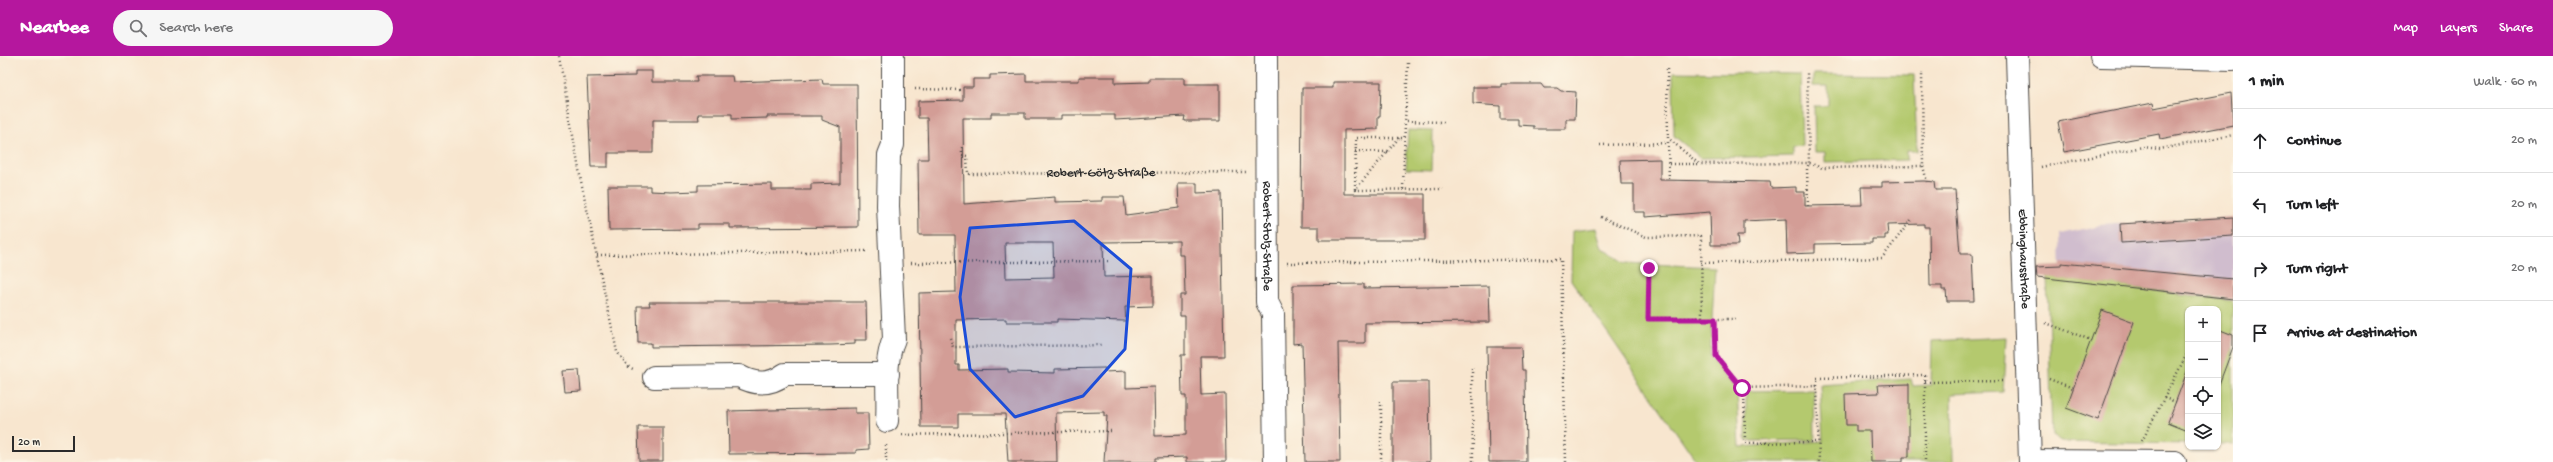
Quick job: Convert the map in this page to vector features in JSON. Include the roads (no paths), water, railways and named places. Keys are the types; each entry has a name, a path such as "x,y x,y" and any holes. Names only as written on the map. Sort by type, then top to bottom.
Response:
{"street":[{"path":"890,432 887,355 894,339 889,155 893,145 893,56"},
{"name":"Robert-Stolz-Straße","path":"1266,56 1265,172 1267,302 1273,314 1275,462"},
{"name":"Ebbinghausstraße","path":"2017,56 2030,462"},
{"path":"2101,56 2233,60"},
{"path":"654,377 739,376 751,383 775,382 785,374 888,374"},
{"path":"2030,462 2175,462"}]}
